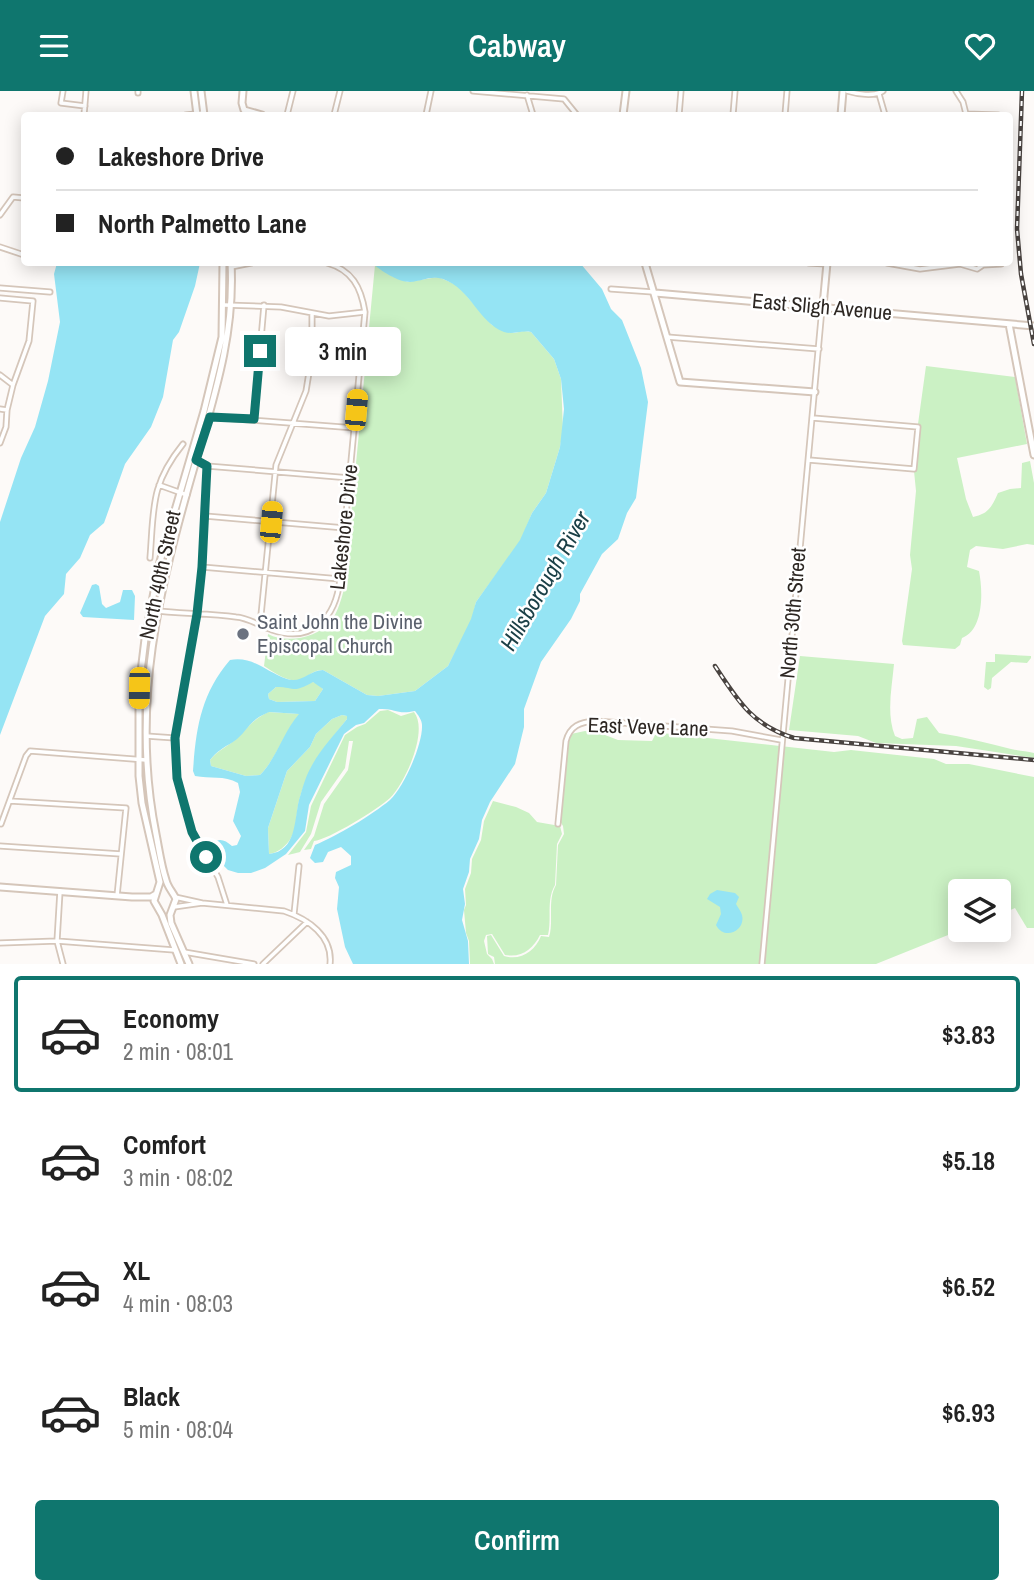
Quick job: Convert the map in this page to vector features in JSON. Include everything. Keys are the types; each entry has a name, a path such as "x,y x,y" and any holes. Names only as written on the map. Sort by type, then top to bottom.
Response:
{"main road":[{"path":"194,91 200,112"},
{"path":"201,91 201,112"},
{"path":"243,91 244,110 251,112"},
{"path":"624,112 626,91"},
{"path":"842,112 845,91"},
{"name":"North 40th Street","path":"171,891 162,865 149,801 146,689 159,565 222,337 223,266"},
{"name":"North 40th Street","path":"157,893 160,879 143,815 139,759 139,688 153,611 225,360 231,305 231,266"},
{"path":"646,266 680,382 815,392"},
{"name":"North 30th Street","path":"823,306 826,266"},
{"name":"East Sligh Avenue","path":"655,293 1034,326"},
{"path":"1009,324 1034,455"},
{"path":"1013,344 1022,325"},
{"path":"139,688 146,689"},
{"path":"0,887 132,897 151,897 165,889 171,891 175,897 171,923 189,964"},
{"path":"157,893 157,907 181,964"},
{"path":"132,897 165,911 173,907"}],"street":[{"path":"63,91 61,103 85,106"},
{"path":"84,112 86,91"},
{"path":"288,112 293,91"},
{"path":"335,112 340,91"},
{"path":"426,112 430,91"},
{"path":"473,91 564,99 575,112"},
{"path":"679,112 681,91"},
{"path":"733,112 735,91"},
{"path":"785,112 788,91"},
{"path":"845,91 881,92 884,112"},
{"path":"959,92 965,112"},
{"path":"527,95 532,112"},
{"path":"0,215 13,197 21,198"},
{"path":"0,247 21,254"},
{"name":"Lakeshore Drive","path":"153,611 240,617 272,631 293,634 314,630 331,613 338,598 365,312 357,283 351,276 333,266"},
{"path":"904,266 920,269 940,266"},
{"path":"0,288 50,292"},
{"name":"East Sligh Avenue","path":"611,289 655,293"},
{"path":"0,298 33,301 29,341 13,385 6,427 0,443"},
{"path":"224,305 264,305 329,316 365,312"},
{"path":"254,419 264,305"},
{"name":"North 30th Street","path":"762,964 823,306"},
{"path":"260,625 275,472 278,458 295,423 310,371 312,313"},
{"path":"667,337 819,349"},
{"path":"0,375 13,385"},
{"path":"0,409 7,410"},
{"path":"210,417 355,428"},
{"path":"809,460 914,469 918,427 813,418"},
{"path":"150,558 158,485 164,470 183,444"},
{"path":"192,451 196,460 207,466 350,478"},
{"path":"207,466 197,614 175,738 177,778 192,832 218,877 227,905"},
{"path":"158,485 187,495"},
{"path":"205,516 345,528"},
{"path":"202,567 340,579"},
{"name":"East Veve Lane","path":"558,824 568,733 573,727 584,722 732,731 781,740"},
{"path":"146,736 175,738"},
{"path":"1,824 30,751 146,760"},
{"path":"10,801 126,808 117,896"},
{"path":"0,846 121,855"},
{"path":"294,914 299,866"},
{"path":"60,891 57,941 63,964"},
{"path":"175,897 202,904"},
{"path":"173,907 227,905 294,914 307,922 328,944 330,964"},
{"path":"263,964 307,922"},
{"path":"0,943 57,941 174,950"},
{"path":"184,952 254,964"}],"green space":[{"path":"375,266 408,282 438,277 458,286 492,325 514,333 531,332 554,359 561,379 563,430 560,447 546,493 532,513 521,540 476,602 472,619 448,666 415,691 367,695 323,670 302,679 292,680 264,666 268,634 293,639 318,632 333,617 344,589"},
{"path":"926,366 1015,377 1027,444 957,458 973,517 989,509 998,493 1021,488 1022,463 1030,461 1034,483 1034,545 1003,549 976,546 970,550 967,567 979,571 980,609 974,627 955,649 903,645 902,641 912,569 910,555 916,491 914,471"},
{"path":"995,654 1031,658 1027,663 1011,662 992,678 991,688 988,690 984,687 986,662 995,662"},
{"path":"800,656 894,664 890,710 895,736 902,739 913,738 917,719 927,717 939,733 1034,753 1034,758 956,746 876,743 858,736 789,730"},
{"path":"313,682 323,689 315,701 277,702 269,699 268,694 276,687"},
{"path":"388,710 401,716 414,712 419,731 413,757 396,791 364,816 314,841 311,849 304,850 314,836 324,804 348,770 353,741 349,741 345,768 321,802 311,834 300,852 288,855 306,832 311,806 345,735 365,724 380,711"},
{"path":"268,712 300,714 260,775 246,776 211,766 210,760 214,756"},
{"path":"347,716 347,719 325,747 307,778 291,838 281,849 269,854 268,828 287,771 310,747 316,734 332,719"},
{"path":"585,731 618,740 652,741 655,735 662,733 834,752 851,750 934,759 946,764 969,764 1034,777 1034,928 1027,928 1015,908 1011,910 1011,879 948,879 948,935 876,964 495,964 494,957 488,954 487,936 491,935 504,956 510,957 522,956 535,946 541,936 549,937 558,845 564,834 560,821 571,734"},
{"path":"493,801 529,813 537,822 560,826 562,834 557,844 549,929 548,935 540,935 530,948 517,955 505,955 492,934 486,935 484,941 487,954 494,964 470,964 464,910 465,889 471,873 472,859 481,840 484,821"}],"water":[{"path":"56,266 199,266 179,332 173,340 163,397 151,427 125,464 104,523 90,535 80,558 66,574 64,594 45,616 0,735 0,522 21,458 35,427 48,381 60,322 54,274"},
{"name":"Hillsborough River","path":"376,266 583,266 602,289 611,309 622,320 641,368 648,402 636,498 627,513 618,539 602,554 580,594 580,601 571,619 541,662 524,709 524,727 515,764 490,802 482,820 479,839 470,859 463,889 465,904 462,920 468,941 469,964 353,964 345,947 337,909 339,887 335,878 336,872 351,865 351,856 341,847 328,852 323,862 315,863 310,858 315,845 364,818 395,794 407,776 419,743 422,723 415,711 379,709 364,723 356,725 344,734 309,805 305,831 286,854 265,868 251,873 228,870 221,863 212,842 220,840 232,846 237,845 241,836 233,821 240,792 238,783 222,778 195,776 193,771 196,740 206,699 230,660 253,662 292,680 323,670 367,695 378,696 415,691 448,666 471,619 476,602 520,540 532,513 546,493 560,447 564,409 561,379 554,359 531,332 507,333 495,328 453,284 434,278 405,282","holes":["313,682 323,689 315,701 277,702 269,699 268,694 276,687 297,689","269,712 299,714 260,775 246,776 211,766 210,760 215,754","347,716 347,719 322,749 308,773 289,841 278,852 269,854 268,828 287,771 310,747 316,734 332,719"]},
{"path":"92,585 99,586 102,604 106,608 120,602 123,590 132,590 135,596 134,620 83,617 80,613"},
{"path":"717,890 735,893 739,897 736,904 742,914 742,921 741,926 734,932 724,932 716,925 721,914 720,907 707,899"}],"railway":[{"path":"1022,91 1017,229 1021,274 1034,344"},
{"path":"715,666 747,710 767,726 794,738 1034,760"}],"place":[{"name":"Saint John the Divine Episcopal Church","path":"243,634"}],"route":[{"path":"206,857 192,832 177,778 175,738 197,614 202,567 207,466 196,460 210,417 254,419 260,351"}]}
